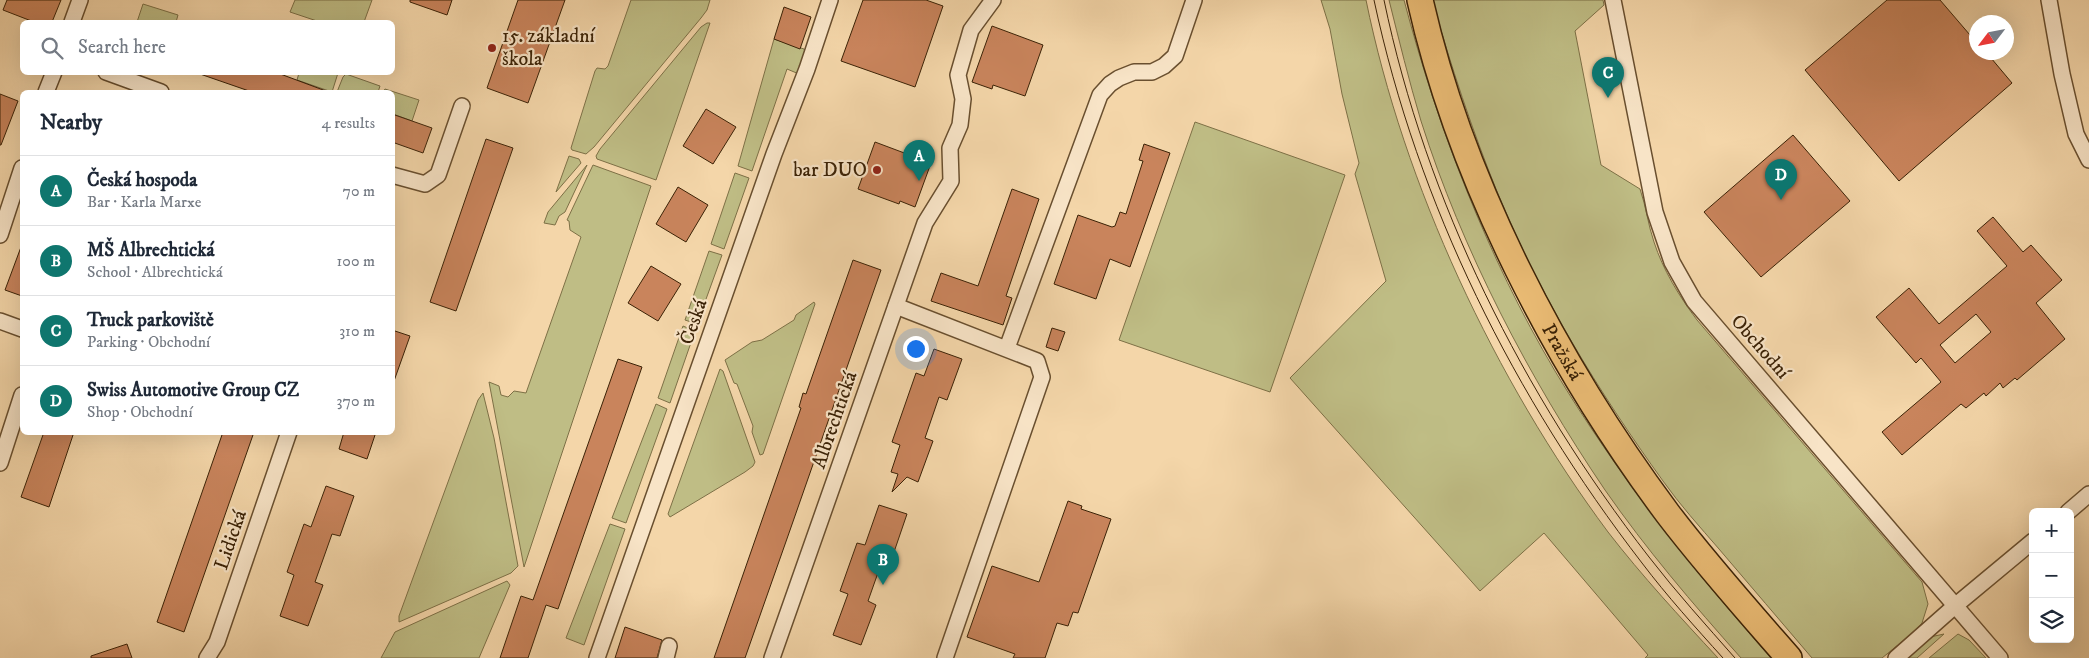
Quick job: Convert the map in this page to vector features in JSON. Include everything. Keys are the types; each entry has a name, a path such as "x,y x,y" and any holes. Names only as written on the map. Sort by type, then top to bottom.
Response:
{"main road":[{"name":"Pražská","path":"1420,0 1440,74 1488,204 1516,266 1548,329 1592,403 1669,514 1700,555 1789,658"}],"street":[{"path":"73,20 80,0"},
{"name":"Česká","path":"597,658 770,163 807,69 830,0"},
{"name":"Albrechtická","path":"772,658 925,223 951,182 950,148 960,125 964,99 958,75 971,30 993,0"},
{"path":"1007,348 1100,94 1119,78 1134,72 1152,72 1164,66 1175,56 1194,0"},
{"name":"Obchodní","path":"1612,0 1655,212 1672,262 1694,301 2000,658"},
{"path":"2049,0 2062,74 2076,134 2089,160"},
{"path":"47,90 53,75"},
{"path":"114,75 156,90"},
{"path":"395,176 425,184 438,175 462,106"},
{"path":"0,235 20,174"},
{"path":"896,306 1037,361 1042,377 946,658"},
{"path":"0,321 20,328"},
{"path":"0,463 20,401"},
{"name":"Lidická","path":"207,658 217,642 288,435"},
{"path":"2073,508 2089,494"},
{"path":"1896,658 2029,544"}],"shaded area":[{"path":"295,0 372,0 365,20 314,20 290,12"},
{"path":"631,0 710,0 707,10 701,18 594,147 586,154 572,150 571,148 595,71 597,68 605,69 608,66"},
{"path":"1321,0 1366,0 1383,70 1404,140 1429,210 1459,279 1492,346 1528,411 1567,473 1608,532 1675,612 1718,658 1645,658 1648,655 1544,533 1480,591 1290,378 1386,281 1355,174 1359,163 1342,94 1330,29"},
{"path":"1389,0 1404,0 1432,96 1467,191 1508,283 1555,371 1603,446 1656,519 1712,590 1771,658 1741,658 1705,617 1653,555 1605,490 1550,403 1500,312 1456,217 1421,121"},
{"path":"1432,0 1603,0 1604,5 1575,31 1601,165 1640,189 1652,236 1662,263 1678,292 1697,320 1922,582 1928,604 1922,623 1913,633 1882,658 1812,658 1683,507 1639,447 1593,378 1572,342 1514,232 1488,170 1454,74"},
{"path":"143,4 178,15 177,20 138,20"},
{"path":"710,23 656,180 597,159 596,156 600,149 701,27"},
{"path":"774,39 804,49 808,56 799,74 787,69 752,171 738,166"},
{"path":"298,75 337,75 333,90 326,90 297,80"},
{"path":"349,75 380,86 379,90 338,90 343,77"},
{"path":"395,92 419,100 412,121 395,115"},
{"path":"1195,122 1345,175 1270,392 1119,340"},
{"path":"569,156 579,159 581,163 556,192"},
{"path":"587,165 565,212 559,216 555,225 544,223 548,212"},
{"path":"593,165 651,186 524,567 489,382 499,386 501,395 508,397 514,391 526,393 581,237 570,230 569,221 567,220"},
{"path":"735,173 749,178 724,249 711,244"},
{"path":"709,251 722,255 697,324 685,320"},
{"path":"814,302 815,304 763,454 760,455 752,432 753,426 737,384 734,383 725,360 752,342 762,340 794,320 796,315"},
{"path":"683,326 695,331 670,403 658,398"},
{"path":"720,369 723,371 755,462 745,472 670,517 668,514"},
{"path":"483,393 494,438 518,566 511,573 399,622 399,616 478,400"},
{"path":"656,404 667,409 626,523 612,518"},
{"path":"610,524 625,529 584,645 566,638"},
{"path":"507,581 510,585 479,658 381,658 395,632"},
{"path":"1944,634 1917,658 1906,658 1930,637"},
{"path":"1958,634 1969,640 1986,658 1929,658"}],"building":[{"path":"7,0 61,0 53,20 29,20 3,10"},
{"path":"410,0 452,0 447,15 410,2"},
{"path":"518,0 565,0 528,103 487,88"},
{"path":"863,0 926,0 943,6 915,87 841,61"},
{"path":"1887,0 1940,0 1969,34 1969,60 1993,60 2012,83 1899,181 1805,70"},
{"path":"784,7 811,17 800,49 774,39"},
{"path":"992,26 1043,45 1025,96 993,85 992,89 972,82"},
{"path":"203,75 283,75 323,90 246,90"},
{"path":"0,94 18,101 1,145 0,145"},
{"path":"706,109 736,127 713,164 683,146"},
{"path":"395,115 432,128 423,153 395,143"},
{"path":"1793,135 1850,201 1761,277 1704,212"},
{"path":"486,139 513,148 456,311 430,302"},
{"path":"875,142 931,163 915,207 900,201 899,204 858,189"},
{"path":"1144,144 1170,153 1130,267 1110,259 1096,299 1054,284 1078,215 1112,227 1115,226 1120,212 1126,214 1143,161 1139,160"},
{"path":"678,187 708,205 686,242 656,224"},
{"path":"1012,189 1039,199 1006,296 1012,298 1003,325 931,301 941,273 978,286"},
{"path":"1993,217 2023,252 2031,245 2062,280 2036,303 2065,339 2017,380 2015,378 2003,388 2000,383 1986,396 1984,393 1966,408 1961,404 1902,455 1882,432 1941,382 1921,358 1916,363 1876,317 1909,288 1939,324 2007,266 1977,231","holes":["1976,314 1991,332 1955,363 1940,345"]},
{"path":"20,250 20,295 5,290"},
{"path":"853,260 881,270 745,658 714,658 801,408 799,407 803,393 806,394"},
{"path":"651,266 681,284 658,321 628,303"},
{"path":"1052,328 1065,332 1058,351 1046,347"},
{"path":"395,331 410,336 395,378"},
{"path":"934,349 962,359 947,400 939,397 925,438 933,441 918,482 907,477 892,492 898,474 891,472 900,445 892,442 916,373 924,376"},
{"path":"618,359 642,367 558,609 546,605 528,658 500,658 521,596 533,600"},
{"path":"43,435 73,435 49,507 21,497"},
{"path":"222,435 253,435 184,632 157,622"},
{"path":"343,435 375,435 367,459 339,449"},
{"path":"326,486 354,496 340,536 332,534 315,582 323,585 308,626 280,616 294,575 287,572 304,524 311,527"},
{"path":"1068,501 1082,506 1081,509 1111,519 1078,613 1073,612 1068,626 1057,623 1045,658 1013,658 1015,654 967,637 992,566 1039,582"},
{"path":"879,505 907,514 893,555 885,553 868,601 876,605 861,645 833,635 848,594 840,591 857,543 865,545"},
{"path":"625,627 662,640 657,658 615,658"},
{"path":"127,644 132,658 91,658 91,656"}],"tram line":[{"path":"1374,0 1393,77 1416,152 1444,225 1476,296 1513,366 1552,434 1596,500 1652,575 1723,658"},
{"path":"1384,0 1402,75 1425,149 1453,222 1485,294 1521,363 1560,430 1603,495 1659,570 1735,658"}],"place":[{"name":"15. základní škola","path":"492,48"},
{"name":"Truck parkoviště","path":"1608,98"},
{"name":"bar DUO","path":"877,170"},
{"name":"Česká hospoda","path":"919,181"},
{"name":"Swiss Automotive Group CZ","path":"1781,200"},
{"name":"MŠ Albrechtická","path":"883,585"}]}
